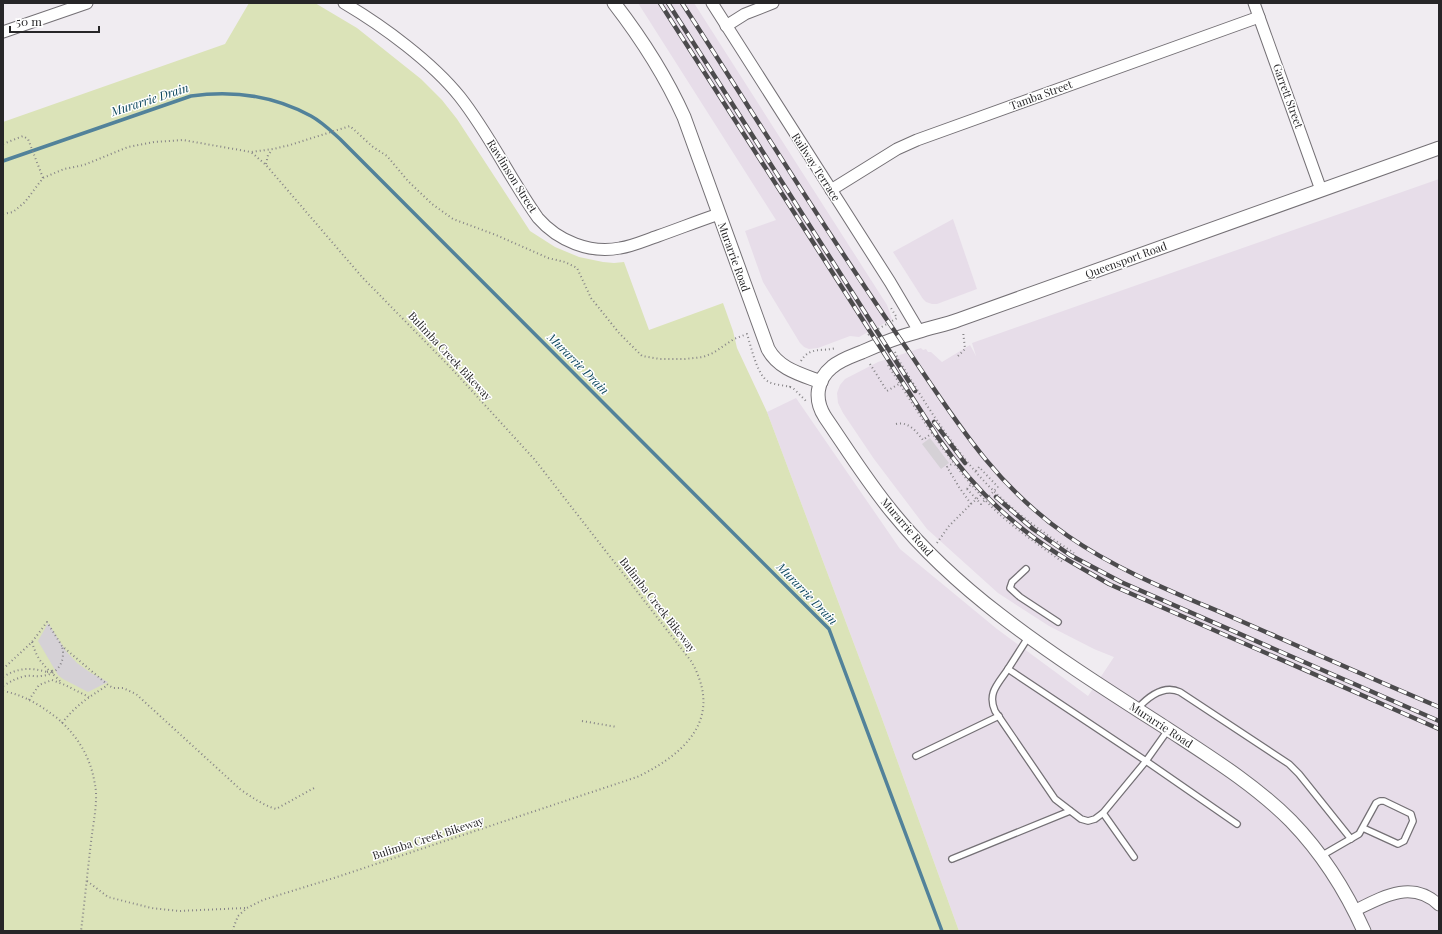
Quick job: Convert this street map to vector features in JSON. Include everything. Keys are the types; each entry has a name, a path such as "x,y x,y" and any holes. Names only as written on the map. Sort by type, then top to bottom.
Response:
{"street":[{"path":"3,32 87,3"},
{"name":"Rawlinson Street","path":"344,3 378,25 415,53 448,84 474,117 538,218 558,235 582,246 601,250 612,250 632,245 718,214"},
{"name":"Murarrie Road","path":"614,3 644,46 676,100 690,131 718,214 770,353 783,366 821,382"},
{"name":"Railway Terrace","path":"712,3 919,331"},
{"path":"726,26 745,14 773,3"},
{"name":"Garrett Street","path":"1254,3 1321,190"},
{"name":"Tamba Street","path":"831,190 897,149 917,140 1259,17"},
{"name":"Queensport Road","path":"821,382 828,371 840,362 878,345 958,320 1439,148"},
{"path":"820,407 818,391 821,382"},
{"name":"Murarrie Road","path":"820,407 875,489 907,530 945,568 996,612 1058,657 1212,758 1258,791 1291,821 1321,856 1342,888 1364,931"},
{"path":"1354,911 1387,895 1402,892 1414,892 1421,894 1433,900 1439,906"}],"lane":[{"path":"1026,569 1012,582 1010,588 1020,597 1058,622"},
{"path":"1029,636 992,694 992,705 1055,799 1081,819 1088,821 1095,819 1102,813 1146,761 1168,730"},
{"path":"1008,669 1237,824"},
{"path":"1136,709 1147,698 1158,692 1172,690 1180,692 1289,764 1299,774 1351,839"},
{"path":"916,756 999,716"},
{"path":"1321,856 1359,834 1376,803 1380,801 1384,801 1411,814 1413,817 1413,821 1404,841 1398,844 1363,828"},
{"path":"952,859 1070,811"},
{"path":"1102,813 1134,857"}],"path":[{"path":"3,214 13,212 25,202 43,178 64,169 84,165 128,147 154,142 183,140 251,152 290,145 350,126 387,156 408,181 432,204 453,219 496,235 548,258 565,262 577,268 591,298 620,333 642,356 660,359 703,357 713,353 734,339 746,334 762,375 767,381 790,386 806,401 820,407"},
{"path":"3,144 23,136 28,139 43,178"},
{"path":"266,165 268,155 273,149"},
{"name":"Bulimba Creek Bikeway","path":"233,931 238,916 246,908 262,900 337,877 637,777 656,768 673,756 691,739 702,718 704,698 700,678 691,661 535,460 452,369 362,277 266,165 251,152"},
{"path":"866,336 897,318 889,302"},
{"path":"958,356 966,349 963,331"},
{"path":"800,363 806,354 810,352 836,348"},
{"path":"895,352 935,419 967,461 998,496 1038,529 1074,553"},
{"path":"870,364 887,391 899,384"},
{"path":"888,365 952,463 989,504 1024,534 1064,563"},
{"path":"896,424 901,423 913,428 923,440 932,433"},
{"path":"952,463 947,467 971,504"},
{"path":"971,484 966,489 982,504 998,487 979,467 976,471"},
{"path":"938,540 949,526 981,495"},
{"path":"3,669 32,642 47,622 62,646 64,652 63,661 60,666 53,674 15,678 3,686"},
{"path":"32,642 37,657 62,684"},
{"path":"62,646 108,685 114,688 123,688 136,694 255,800 276,809 314,788"},
{"path":"3,677 28,668 46,672 55,669"},
{"path":"29,700 38,685 52,680 89,697"},
{"path":"62,723 72,710 108,685"},
{"path":"3,691 15,693 41,706 62,723 81,744 90,762 96,787 81,931"},
{"path":"582,721 617,727"},
{"path":"87,881 108,896 151,908 179,911 246,908"}],"shaded area":[{"path":"638,3 694,3 887,305 892,319 859,337 850,336 818,348 809,349 800,343 763,282 745,231 776,220"},
{"path":"1439,179 1439,931 959,931 880,713 767,412 796,398 900,549 997,629 1088,696 1114,657 1094,649 1049,626 998,593 927,529 874,459 843,413 838,403 837,393 840,385 845,379 878,362 921,348 931,352 942,362 970,345 976,356 972,343"},
{"path":"953,219 977,289 937,304 932,304 923,299 893,252"}],"green space":[{"path":"249,3 315,3 357,28 421,79 442,100 457,119 530,231 555,247 579,257 603,262 624,262 649,330 723,303 733,331 737,348 767,412 880,713 959,931 3,931 3,122 225,44"}],"building":[{"path":"930,438 949,463 941,469 922,444"},
{"path":"48,623 66,651 77,663 91,673 108,682 88,692 58,675 38,641"}],"waterway":[{"name":"Murarrie Drain","path":"3,161 191,96 206,94 237,94 268,99 297,109 315,118 326,127 340,139 829,629 942,931"}],"railway":[{"path":"660,3 937,436 956,462 988,498 1012,520 1044,545 1109,584 1439,729"},
{"path":"668,3 915,391"},
{"path":"682,3 876,304 977,449 1018,495 1068,536 1126,570 1166,589 1439,707"},
{"path":"934,422 965,463"},
{"path":"996,497 1033,529 1070,555 1121,582 1439,721"}]}
